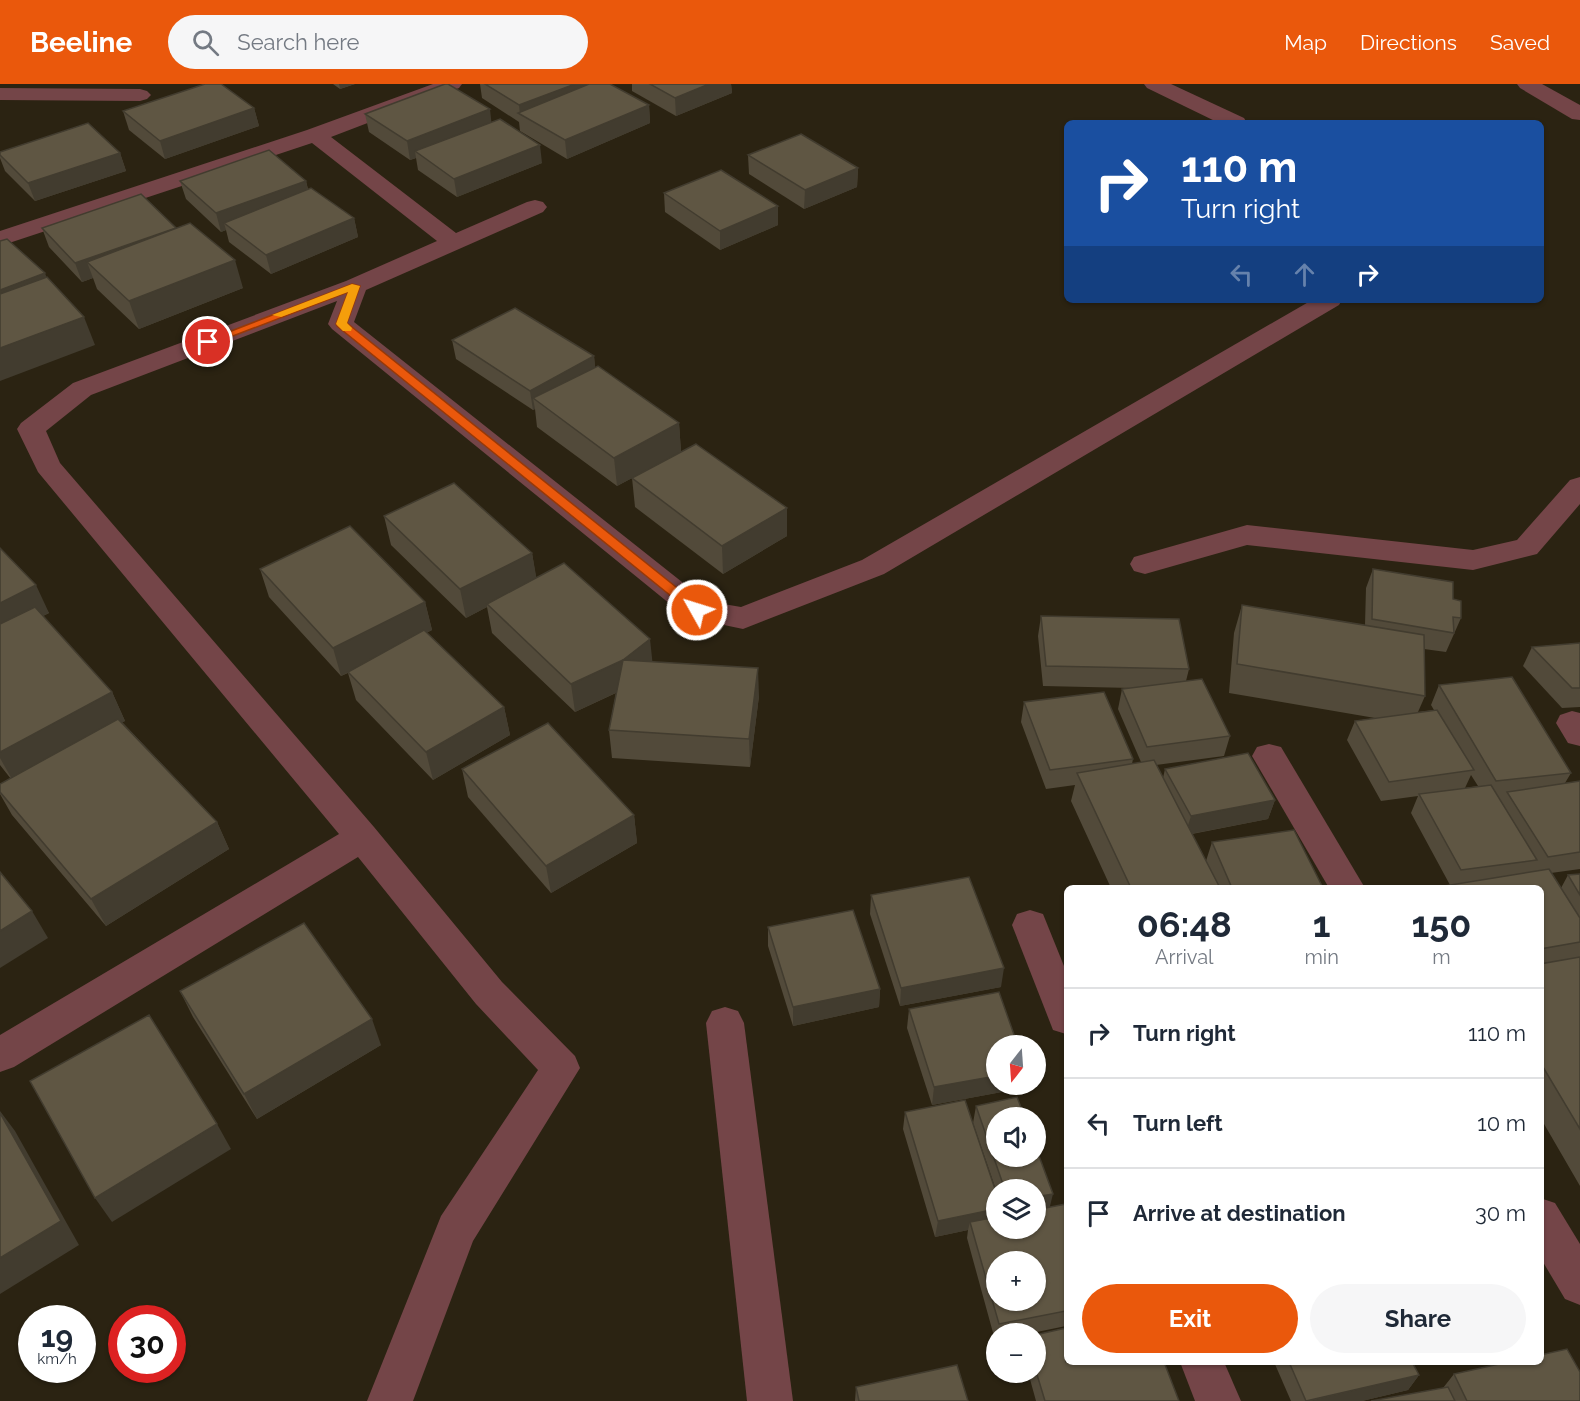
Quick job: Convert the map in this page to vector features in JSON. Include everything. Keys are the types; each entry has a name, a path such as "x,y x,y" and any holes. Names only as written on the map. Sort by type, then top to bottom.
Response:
{"street":[{"path":"0,239 315,135 452,84"},
{"path":"1154,84 1230,120"},
{"path":"1527,84 1580,114"},
{"path":"0,94 140,95"},
{"path":"315,135 454,243"},
{"path":"390,1401 456,1230 561,1068 489,993 362,837 48,465 31,429 82,389 355,286 535,207"},
{"path":"355,286 341,324 697,610 744,618 873,567 1325,303"},
{"path":"1145,564 1247,536 1473,560 1527,547 1580,486"},
{"path":"1269,756 1345,885"},
{"path":"0,1054 362,837"},
{"path":"1030,925 1064,1013"},
{"path":"725,1023 770,1401"},
{"path":"1544,1224 1580,1284"},
{"path":"1203,1365 1218,1401"}],"building":[{"path":"205,84 221,84 254,108 160,141 123,111"},
{"path":"445,84 490,109 407,141 365,114"},
{"path":"485,84 575,84 519,105"},
{"path":"589,84 610,84 649,105 565,140 518,113"},
{"path":"650,84 709,84 675,98"},
{"path":"500,119 540,145 454,179 415,151"},
{"path":"88,123 120,153 28,183 0,155 0,152"},
{"path":"801,134 858,168 805,190 748,155"},
{"path":"269,150 306,181 216,213 180,181"},
{"path":"721,170 778,206 720,231 664,193"},
{"path":"311,188 354,218 266,255 224,223"},
{"path":"141,194 176,228 75,263 42,228"},
{"path":"190,223 235,260 129,301 87,262"},
{"path":"7,239 45,273 0,290 0,241"},
{"path":"47,277 84,317 0,348 0,294"},
{"path":"515,308 594,356 530,391 452,340"},
{"path":"598,366 679,423 614,458 533,398"},
{"path":"696,444 787,508 722,546 632,478"},
{"path":"454,483 532,553 460,589 384,516"},
{"path":"350,526 425,602 333,648 260,569"},
{"path":"0,548 36,585 0,603"},
{"path":"564,563 650,639 623,660 571,684 487,604"},
{"path":"1373,569 1453,582 1453,599 1461,601 1461,618 1453,617 1454,633 1372,619"},
{"path":"1242,605 1424,635 1425,696 1237,664"},
{"path":"35,607 112,692 0,752 0,624"},
{"path":"1041,616 1179,619 1189,669 1046,666"},
{"path":"424,630 504,707 426,752 348,672"},
{"path":"1580,643 1580,688 1572,688 1532,647"},
{"path":"623,660 758,668 749,739 609,730"},
{"path":"1512,677 1571,773 1496,781 1439,685"},
{"path":"1202,679 1230,736 1147,747 1122,689"},
{"path":"1104,692 1133,759 1050,770 1024,702"},
{"path":"1437,710 1474,770 1389,782 1355,721"},
{"path":"118,719 217,822 91,899 0,792 0,784"},
{"path":"548,723 634,815 546,866 462,769"},
{"path":"1248,753 1275,800 1191,816 1165,769"},
{"path":"1154,760 1218,885 1130,885 1077,773"},
{"path":"1580,781 1580,852 1548,857 1507,792"},
{"path":"1491,785 1537,860 1461,870 1419,794"},
{"path":"1294,830 1322,885 1231,885 1212,842"},
{"path":"1549,869 1580,918 1580,942 1544,948 1544,885 1450,885"},
{"path":"0,872 32,911 0,931"},
{"path":"1580,874 1580,895 1568,875"},
{"path":"969,877 1004,968 901,988 871,895"},
{"path":"853,910 880,989 793,1007 768,927"},
{"path":"304,923 372,1019 244,1094 180,991"},
{"path":"1580,957 1580,1129 1544,1069 1544,963"},
{"path":"999,992 1014,1035 986,1035 986,1078 934,1087 909,1009"},
{"path":"149,1015 217,1124 95,1198 30,1081"},
{"path":"1017,1097 1021,1107 986,1107 986,1135 976,1106"},
{"path":"965,1100 992,1179 986,1179 986,1211 938,1221 905,1112"},
{"path":"0,1113 61,1221 0,1258"},
{"path":"997,1167 1043,1167 1053,1194 1046,1195 1046,1179 1001,1179"},
{"path":"1064,1204 1064,1311 999,1323 995,1311 1046,1311 1046,1251 986,1251 986,1278 970,1222 986,1219 986,1239 1046,1239 1046,1208"},
{"path":"1064,1328 1064,1365 1165,1365 1179,1401 1045,1401 1040,1383 1046,1383 1046,1333"},
{"path":"1567,1349 1580,1372 1580,1401 1467,1401 1454,1374 1494,1365 1544,1365 1544,1354"},
{"path":"957,1365 968,1401 859,1401 856,1387"},
{"path":"1290,1365 1414,1365 1419,1375 1306,1401"},
{"path":"1448,1387 1455,1401 1371,1401"}],"slow traffic":[{"path":"278,315 355,286 341,324 347,328"}],"route":[{"path":"208,342 355,286 341,324 697,610"}]}
